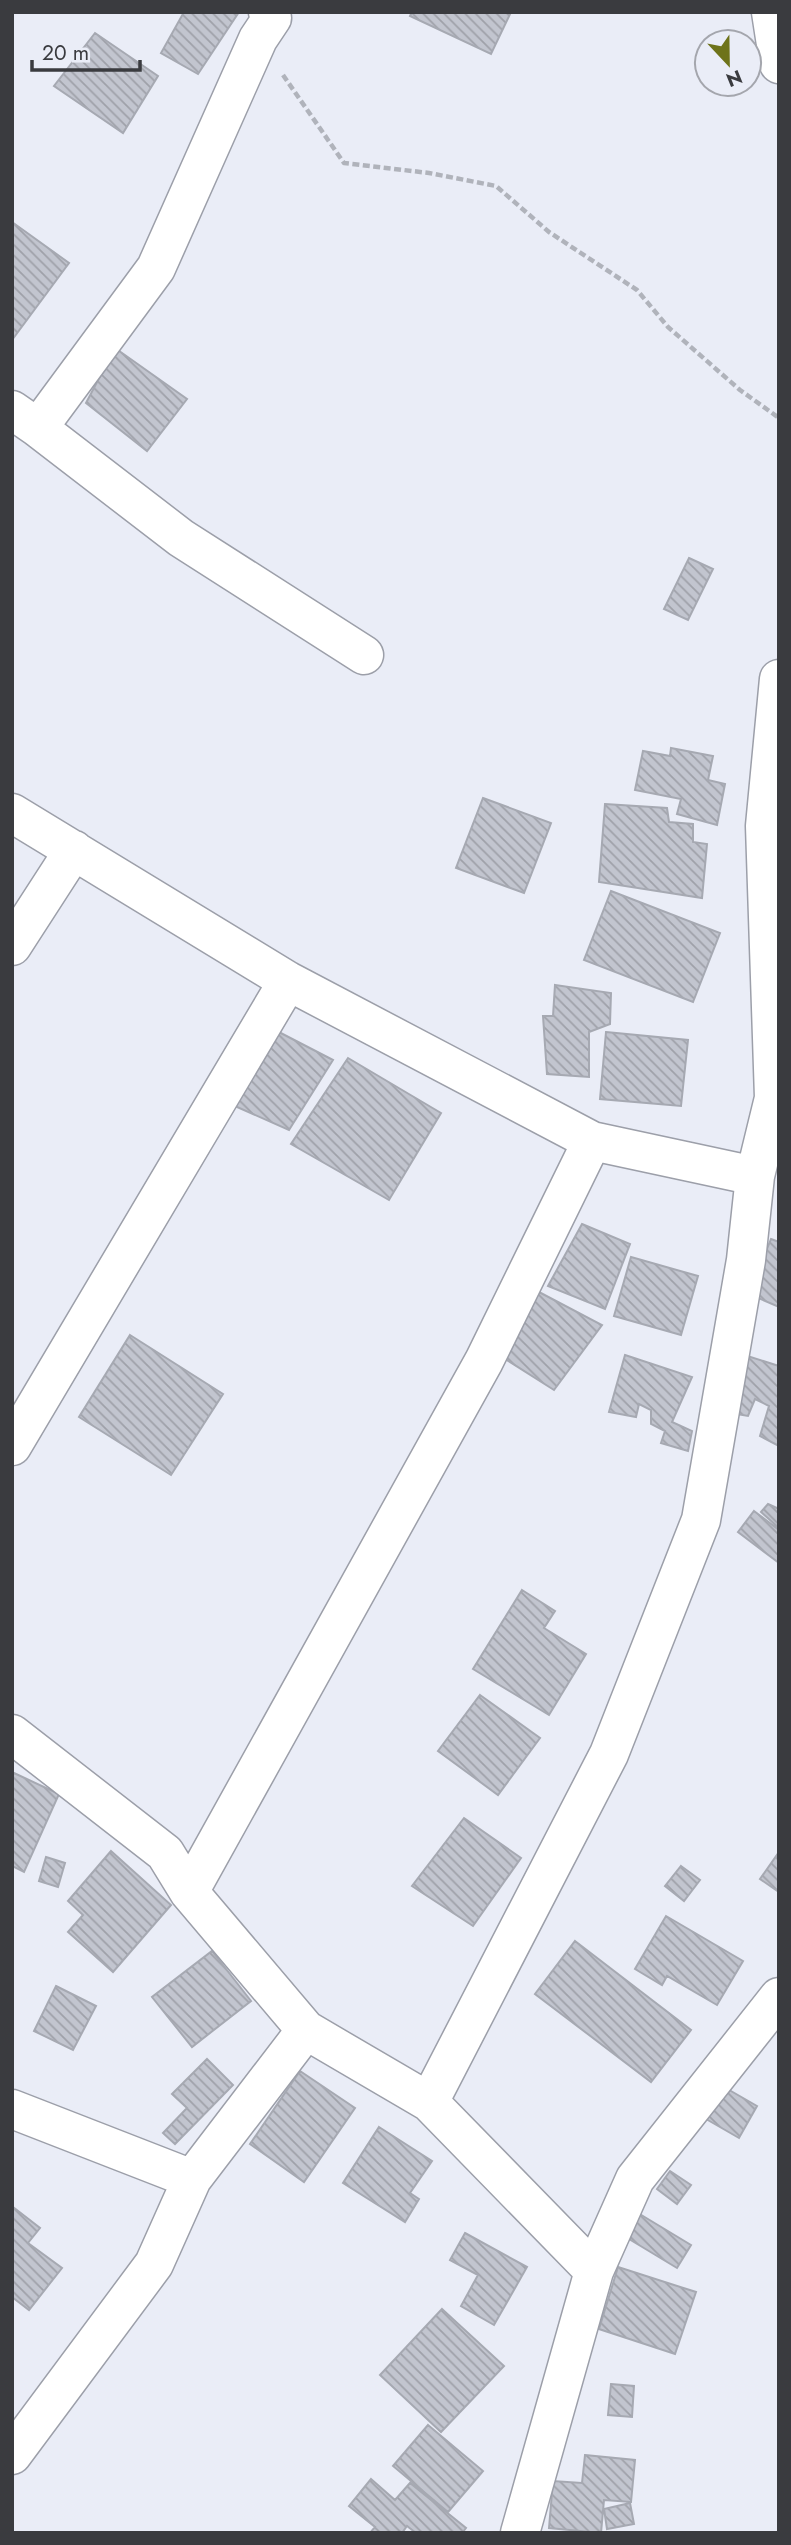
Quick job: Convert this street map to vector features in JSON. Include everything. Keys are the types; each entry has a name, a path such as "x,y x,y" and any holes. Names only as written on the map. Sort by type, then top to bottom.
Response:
{"street":[{"path":"771,12 779,64"},
{"path":"263,25 156,268 25,419 181,538 364,655"},
{"path":"429,2102 609,1754 701,1520 746,1260 755,1176 776,1099 765,826 779,679"},
{"path":"12,813 288,981 592,1141 755,1176"},
{"path":"12,946 74,850"},
{"path":"12,1446 25,1392 288,981"},
{"path":"189,1892 484,1362 592,1141"},
{"path":"12,1734 165,1853 189,1892 306,2030 429,2102 594,2271"},
{"path":"520,2533 594,2271 635,2179 779,1997"},
{"path":"12,2455 154,2264 192,2179 306,2030"},
{"path":"12,2109 192,2179"}],"path":[{"path":"263,25 344,163 429,173 496,186 549,232 637,290 668,327 740,390 779,418"}],"building":[{"path":"184,12 239,12 198,74 161,53"},
{"path":"412,12 511,12 491,54 410,16"},
{"path":"95,33 158,76 123,133 54,86"},
{"path":"12,222 69,263 12,340"},
{"path":"115,348 187,399 147,451 86,403"},
{"path":"689,558 713,569 688,620 664,609"},
{"path":"671,748 713,756 708,780 725,784 717,825 677,814 681,799 635,790 643,751 670,756"},
{"path":"483,798 551,823 524,893 456,868"},
{"path":"605,804 667,808 669,822 693,824 693,842 707,844 702,898 599,882"},
{"path":"611,891 720,933 693,1002 584,960"},
{"path":"555,985 611,993 610,1024 589,1032 589,1077 547,1074 543,1016 553,1016"},
{"path":"273,1029 333,1060 289,1130 228,1103"},
{"path":"606,1032 688,1040 681,1106 600,1099"},
{"path":"348,1058 441,1113 389,1200 291,1144"},
{"path":"582,1224 630,1244 605,1309 548,1286"},
{"path":"771,1239 779,1242 779,1307 749,1294"},
{"path":"631,1257 698,1276 681,1335 614,1316"},
{"path":"537,1291 602,1325 554,1390 502,1357"},
{"path":"130,1335 223,1394 171,1475 79,1417"},
{"path":"741,1354 779,1366 779,1446 760,1436 769,1406 755,1399 748,1416 730,1413"},
{"path":"625,1355 692,1377 672,1422 692,1431 688,1451 661,1443 665,1431 651,1424 651,1410 639,1404 636,1417 609,1412"},
{"path":"768,1504 779,1509 779,1528 761,1512"},
{"path":"754,1511 779,1530 779,1563 738,1532"},
{"path":"522,1590 555,1611 544,1628 586,1654 549,1715 473,1669"},
{"path":"480,1695 540,1738 498,1795 438,1751"},
{"path":"14,1773 59,1794 24,1872 12,1866"},
{"path":"464,1818 521,1858 473,1926 412,1886"},
{"path":"111,1851 171,1905 113,1972 68,1932 83,1915 68,1901"},
{"path":"779,1852 779,1892 760,1879"},
{"path":"46,1857 65,1863 58,1887 39,1881"},
{"path":"681,1866 700,1880 684,1901 665,1886"},
{"path":"666,1916 743,1961 717,2005 667,1976 662,1985 635,1969"},
{"path":"575,1941 691,2030 651,2082 535,1994"},
{"path":"212,1951 251,2001 192,2047 152,1997"},
{"path":"56,1986 96,2006 73,2050 34,2031"},
{"path":"207,2059 233,2085 175,2144 163,2133 187,2108 172,2094"},
{"path":"300,2071 355,2108 304,2182 250,2144"},
{"path":"724,2087 757,2106 739,2138 706,2119"},
{"path":"379,2127 432,2161 410,2193 419,2199 405,2222 343,2183"},
{"path":"670,2171 691,2185 677,2204 657,2189"},
{"path":"13,2207 40,2228 28,2243 62,2268 29,2310 12,2297"},
{"path":"638,2213 691,2245 677,2268 624,2236"},
{"path":"465,2233 527,2267 494,2325 461,2306 478,2275 450,2260"},
{"path":"618,2267 696,2292 675,2354 599,2329"},
{"path":"442,2309 504,2366 441,2432 380,2375"},
{"path":"611,2384 634,2386 632,2417 608,2415"},
{"path":"428,2425 483,2471 448,2512 393,2466"},
{"path":"585,2455 635,2460 631,2502 604,2500 601,2533 549,2528 553,2481 582,2483"},
{"path":"371,2479 395,2500 410,2483 466,2528 462,2533 416,2533 407,2526 402,2533 370,2533 375,2527 349,2506"},
{"path":"630,2503 634,2524 607,2529 604,2509"}]}
